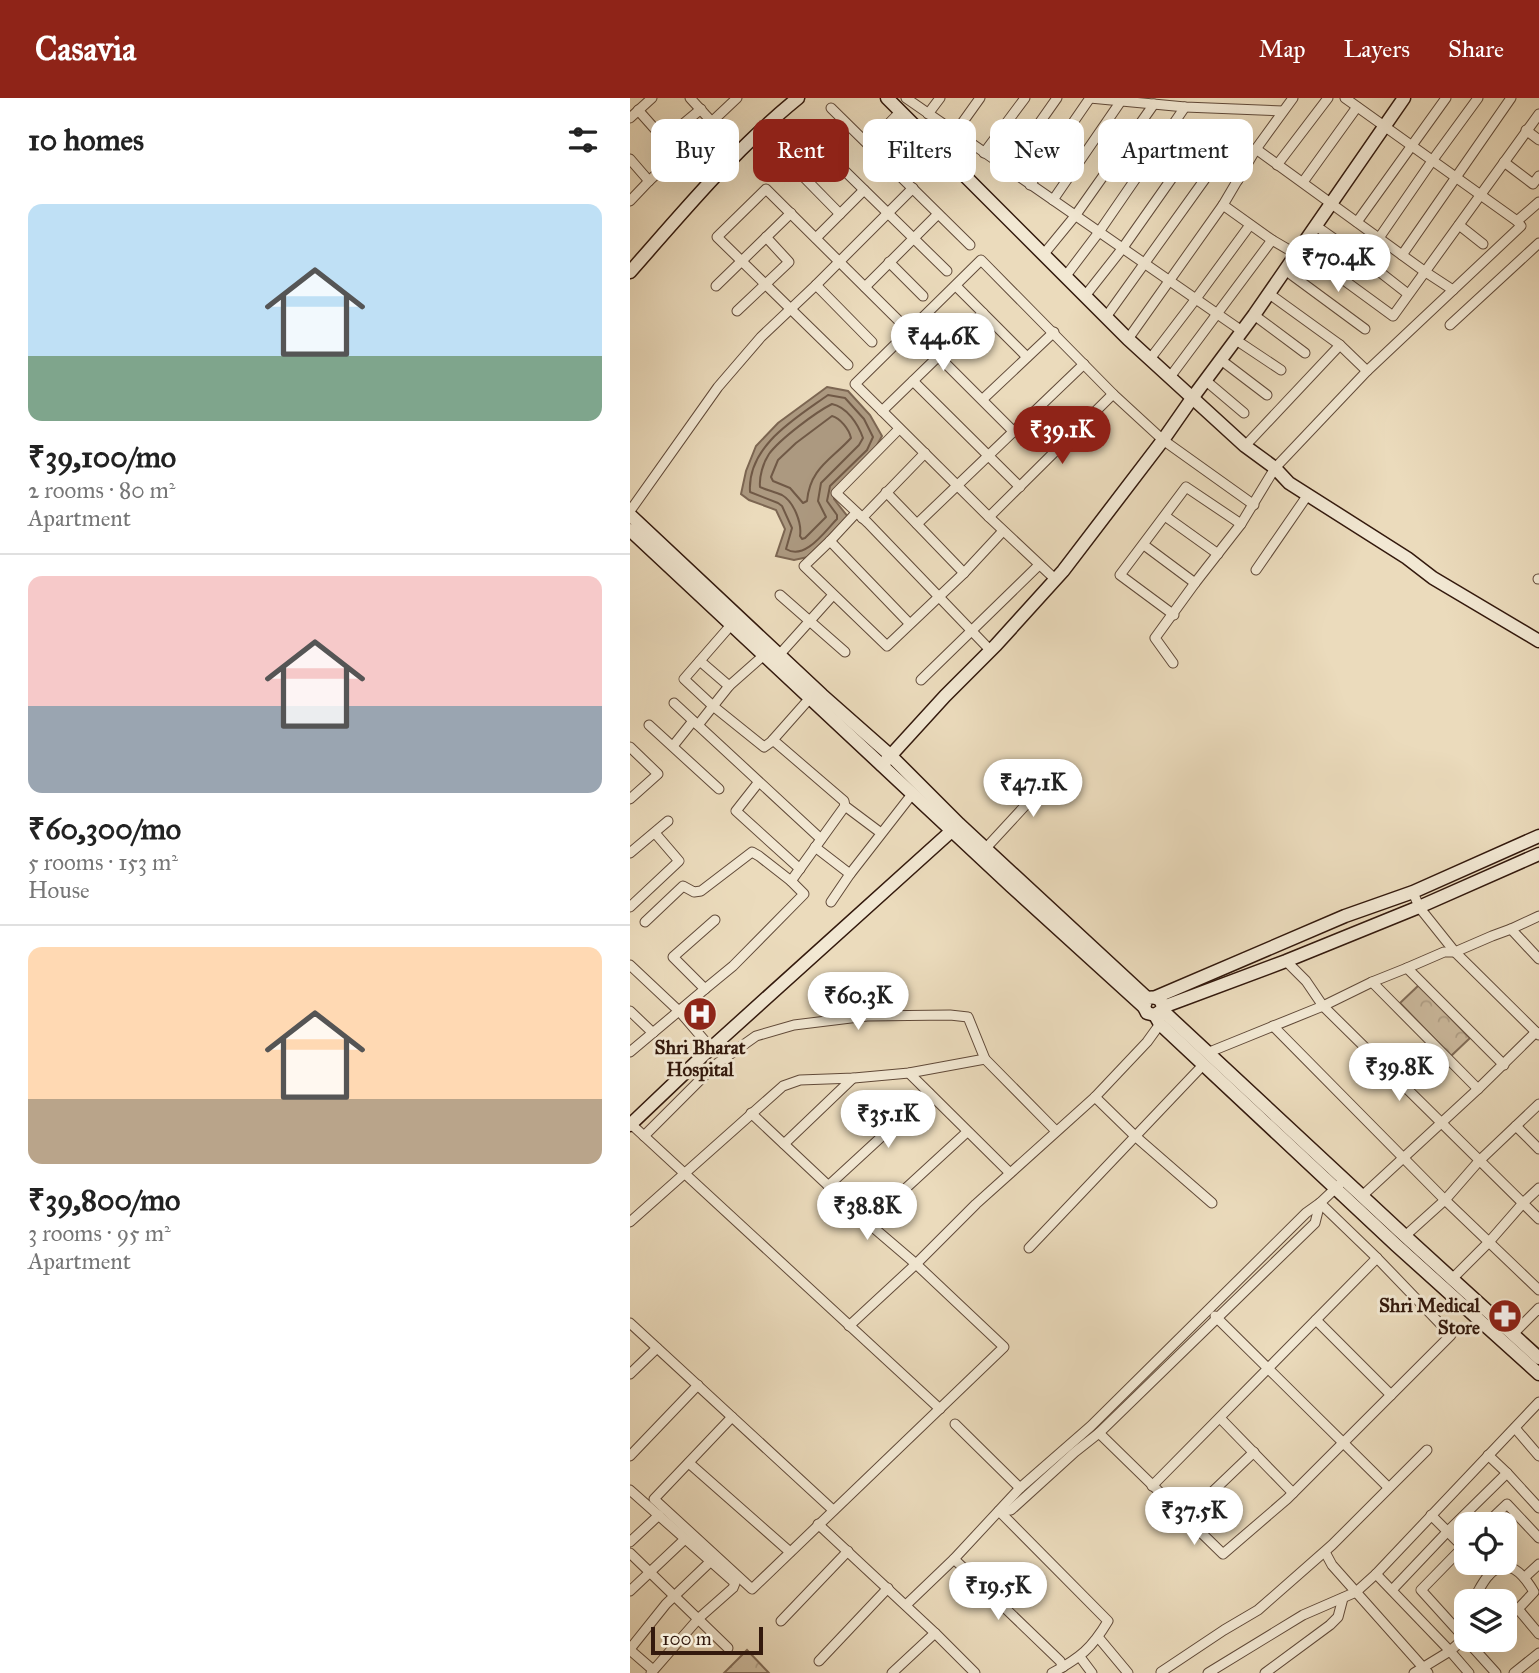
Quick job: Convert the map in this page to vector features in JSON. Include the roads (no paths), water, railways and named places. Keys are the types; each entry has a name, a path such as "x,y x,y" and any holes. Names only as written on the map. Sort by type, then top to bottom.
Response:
{"street":[{"path":"630,118 652,98"},
{"path":"690,98 709,119"},
{"path":"715,119 737,98"},
{"path":"630,272 694,198 773,118 798,98"},
{"path":"887,98 1105,317 1289,483 1407,558 1433,578 1539,641"},
{"path":"906,98 935,119"},
{"path":"928,114 940,98"},
{"path":"965,119 980,98"},
{"path":"985,153 1025,98"},
{"path":"1042,119 1057,98"},
{"path":"1030,185 1090,98 1185,107 1283,111"},
{"path":"1253,154 1293,98"},
{"path":"1277,165 1328,98"},
{"path":"1172,663 1155,638 1241,524 1275,468 1367,371 1521,226 1345,98"},
{"path":"886,760 991,651 1055,579 1163,440 1254,315 1404,98"},
{"path":"1357,222 1446,98"},
{"path":"1379,238 1478,98"},
{"path":"1402,255 1511,98"},
{"path":"1053,200 1121,101"},
{"path":"1043,255 1075,216 1154,104"},
{"path":"1177,119 1185,107"},
{"path":"1303,182 1357,107"},
{"path":"831,108 863,138"},
{"path":"689,119 701,109"},
{"path":"638,110 651,124"},
{"path":"893,119 900,112"},
{"path":"1223,205 1272,240 1298,251 1393,316 1539,114"},
{"path":"1526,130 1539,140"},
{"path":"976,147 990,157"},
{"path":"1256,149 1453,290"},
{"path":"630,159 649,181 630,201"},
{"path":"1504,162 1533,184 1539,176"},
{"path":"849,175 947,271"},
{"path":"809,182 840,214"},
{"path":"907,182 970,244"},
{"path":"1026,182 1218,314 1281,370"},
{"path":"1065,277 1134,182"},
{"path":"1085,296 1169,182"},
{"path":"1105,317 1203,182"},
{"path":"1128,339 1237,182"},
{"path":"913,188 761,337 718,387 630,513 780,654 956,827 1155,1008"},
{"path":"848,365 717,237 766,189 898,320"},
{"path":"816,238 864,190"},
{"path":"1517,221 1539,202"},
{"path":"716,286 790,213"},
{"path":"865,287 938,214"},
{"path":"1150,359 1250,225"},
{"path":"1459,225 1483,244"},
{"path":"1316,226 1408,294"},
{"path":"737,311 789,262 766,237"},
{"path":"1170,377 1272,240"},
{"path":"1450,325 1539,243"},
{"path":"1055,579 855,384 981,260 1084,365 1163,440 1254,505"},
{"path":"889,262 923,296"},
{"path":"1284,270 1365,329"},
{"path":"816,285 872,342"},
{"path":"956,286 1027,357"},
{"path":"1268,293 1340,345 1367,371"},
{"path":"882,411 983,313"},
{"path":"1254,315 1305,353"},
{"path":"983,400 1054,332"},
{"path":"1245,446 1340,345"},
{"path":"939,357 1013,431"},
{"path":"1221,360 1267,395"},
{"path":"917,524 1084,365"},
{"path":"1205,380 1244,414"},
{"path":"913,382 1020,487"},
{"path":"989,517 1114,394"},
{"path":"899,429 836,493 991,651"},
{"path":"925,453 804,566 887,646 964,573 1003,531"},
{"path":"1174,615 1120,575 1186,486 1241,524"},
{"path":"886,492 964,573"},
{"path":"1256,570 1307,496"},
{"path":"1165,516 1217,555"},
{"path":"630,530 810,698 886,760 912,793 986,848 1340,1184 1396,1245 1539,1374"},
{"path":"830,541 909,623"},
{"path":"1144,545 1195,583"},
{"path":"921,680 1040,565"},
{"path":"780,595 845,652"},
{"path":"780,654 833,595"},
{"path":"731,625 684,679 713,706 761,747 767,746 810,698"},
{"path":"673,746 729,686 764,655"},
{"path":"700,661 729,686"},
{"path":"674,703 725,749 850,874"},
{"path":"649,725 719,789"},
{"path":"773,740 844,801 845,806 881,833"},
{"path":"630,747 658,774 630,799"},
{"path":"986,848 1058,770"},
{"path":"758,783 736,811 800,869"},
{"path":"831,902 912,793"},
{"path":"791,881 845,806"},
{"path":"630,853 668,821"},
{"path":"940,1409 631,1125 711,1048 956,827"},
{"path":"632,902 679,861 655,833"},
{"path":"1155,1008 1345,916 1413,892 1539,836"},
{"path":"630,1052 733,966 804,894 752,852 701,891 694,892 683,886 645,922"},
{"path":"1155,1008 1286,961 1539,854"},
{"path":"1362,1196 1538,1033 1455,952 1419,907 1413,892"},
{"path":"1029,1248 1205,1058 1372,982 1444,953 1455,952 1539,916"},
{"path":"705,989 673,957 715,920"},
{"path":"1511,929 1539,959"},
{"path":"1286,961 1306,981 1323,1006 1539,1219"},
{"path":"630,965 680,1012 711,1048"},
{"path":"1406,968 1504,1065"},
{"path":"1372,982 1478,1089"},
{"path":"849,1326 976,1204 1095,1097 1147,1042 1155,1008"},
{"path":"630,1011 653,1033"},
{"path":"644,1136 715,1065 756,1036 794,1025 867,1016 968,1017 985,1059 1056,1131"},
{"path":"1273,1026 1445,1200 1539,1290"},
{"path":"630,1222 783,1086 800,1080 909,1073 985,1059"},
{"path":"909,1073 1010,1173"},
{"path":"784,1144 854,1078"},
{"path":"828,1185 929,1093"},
{"path":"1095,1097 1212,1203"},
{"path":"1405,1236 1445,1200 1479,1161 1539,1104"},
{"path":"732,1417 654,1499 752,1589 1004,1347 751,1113"},
{"path":"1516,1126 1539,1149"},
{"path":"868,1223 967,1132"},
{"path":"1340,1184 1362,1196 1539,1358"},
{"path":"906,1605 954,1559 1020,1488 1091,1426 1306,1213 1340,1184"},
{"path":"1452,1279 1539,1188"},
{"path":"1099,1433 1223,1554 1293,1493 1451,1335 1320,1203"},
{"path":"999,1511 1011,1510 1099,1433 1218,1319 1315,1223 1320,1203"},
{"path":"1152,1486 1377,1258"},
{"path":"1513,1334 1539,1308"},
{"path":"1208,1310 1388,1487"},
{"path":"1316,1320 1391,1395"},
{"path":"630,1323 833,1510"},
{"path":"630,1374 657,1348"},
{"path":"630,1457 698,1385"},
{"path":"1209,1673 1303,1615 1356,1592 1539,1402"},
{"path":"1220,1418 1293,1493"},
{"path":"955,1424 1020,1488"},
{"path":"1515,1428 1539,1456"},
{"path":"1161,1672 1258,1610 1325,1552 1427,1450"},
{"path":"1185,1518 1254,1452"},
{"path":"1488,1455 1539,1508"},
{"path":"689,1462 790,1552"},
{"path":"1392,1590 1507,1473"},
{"path":"630,1491 711,1561 735,1586 699,1618 652,1672 630,1649 656,1616 711,1561"},
{"path":"1499,1512 1507,1504 1515,1512"},
{"path":"999,1511 1108,1620 1098,1637 1080,1657 1052,1673"},
{"path":"630,1542 659,1515"},
{"path":"1431,1515 1454,1537"},
{"path":"1517,1515 1539,1538"},
{"path":"818,1524 975,1673"},
{"path":"630,1591 685,1539"},
{"path":"781,1621 848,1551"},
{"path":"1325,1552 1332,1565 1426,1670"},
{"path":"630,1553 728,1648"},
{"path":"1454,1558 1420,1590 1454,1625"},
{"path":"954,1559 1060,1661 1063,1667"},
{"path":"1525,1577 1539,1564"},
{"path":"1517,1572 1525,1577 1534,1591 1518,1609 1539,1634"},
{"path":"1376,1574 1469,1673"},
{"path":"1480,1589 1489,1575"},
{"path":"819,1661 888,1588"},
{"path":"1265,1673 1330,1625 1338,1617 1343,1598"},
{"path":"892,1673 935,1633"},
{"path":"1098,1637 1128,1673"},
{"path":"1414,1673 1426,1670 1454,1648"},
{"path":"1478,1652 1496,1673"},
{"path":"1514,1673 1539,1653"},
{"path":"1080,1657 1092,1673"}],"water":[{"path":"827,387 848,391 870,415 882,436 872,454 835,490 834,499 848,517 808,557 794,560 776,556 785,529 776,510 749,500 741,494 746,471 756,446 778,423"}],"place":[{"name":"Shri Bharat Hospital","path":"700,1014"},
{"name":"Shri Medical Store","path":"1505,1316"}]}
